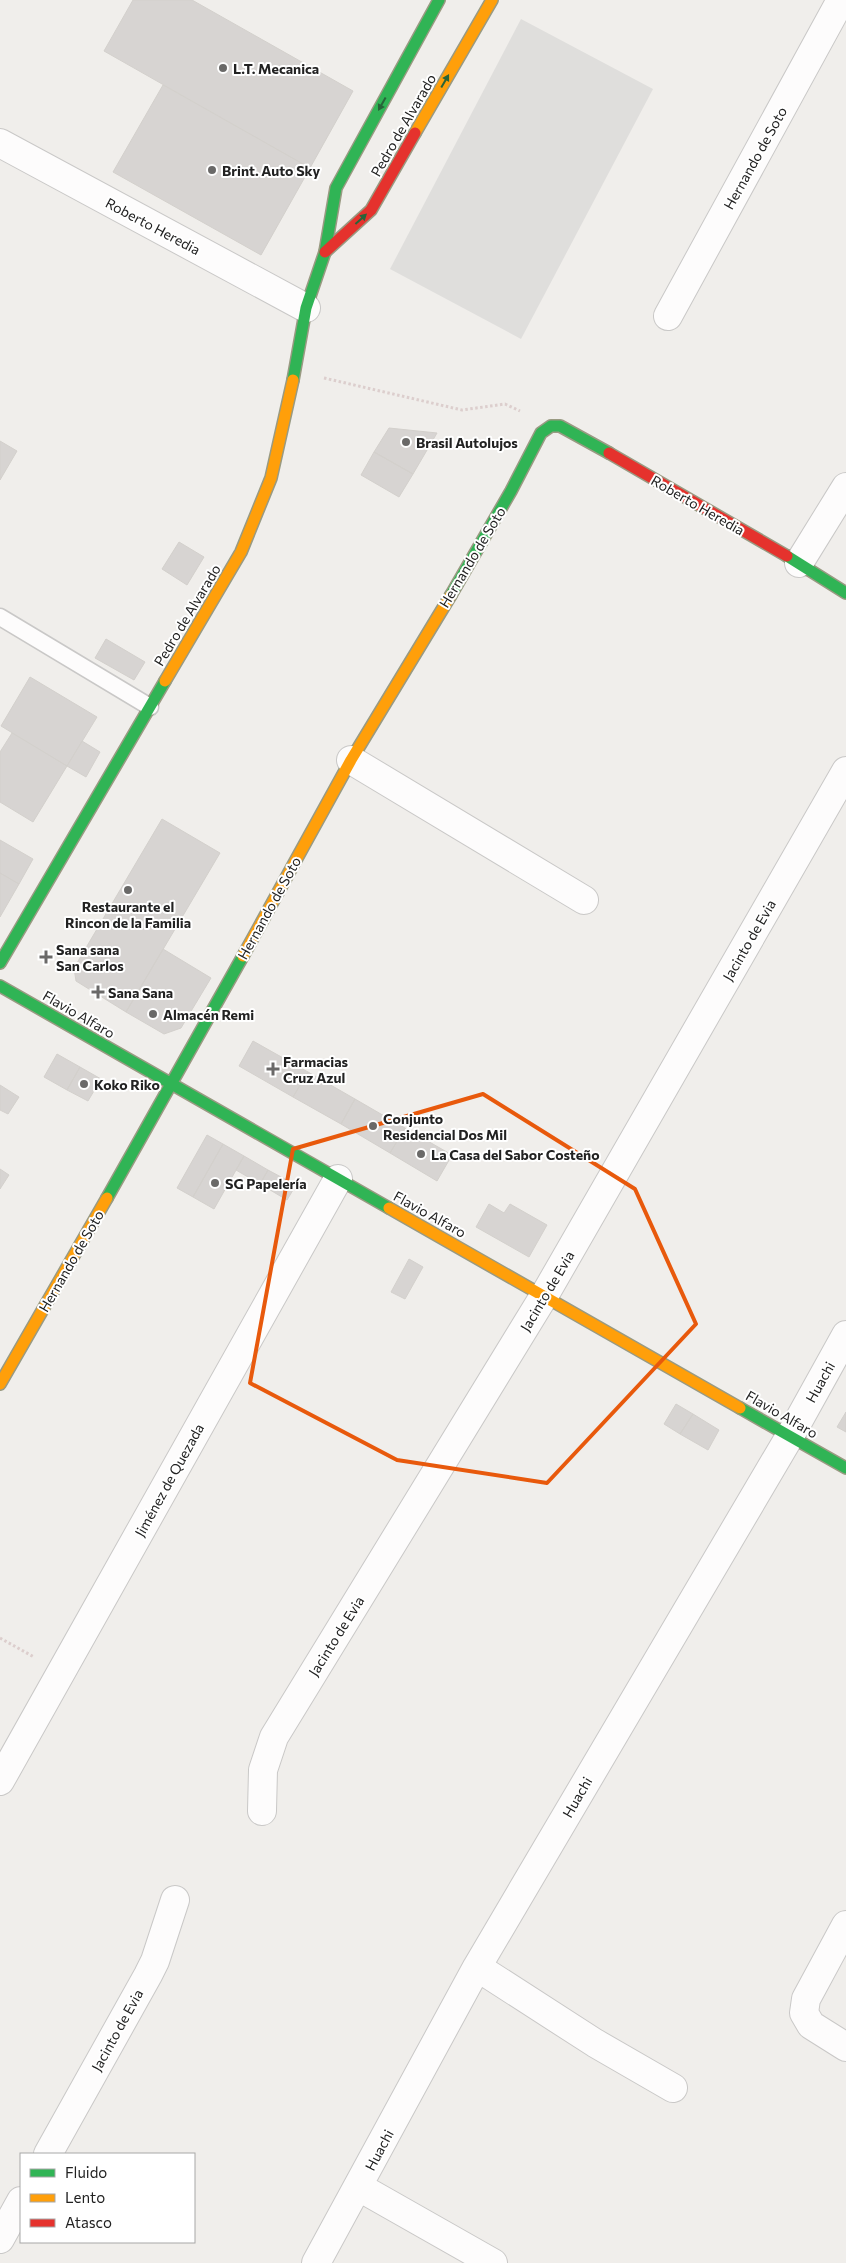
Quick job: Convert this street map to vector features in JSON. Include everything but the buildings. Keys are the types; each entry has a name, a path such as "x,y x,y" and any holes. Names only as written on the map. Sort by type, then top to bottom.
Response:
{"street":[{"name":"Pedro de Alvarado","path":"0,964 241,552 271,478 295,371 306,308 325,252 336,188 440,0"},
{"name":"Pedro de Alvarado","path":"325,252 371,210 492,0"},
{"name":"Hernando de Soto","path":"668,316 841,0"},
{"name":"Roberto Heredia","path":"0,143 306,308"},
{"name":"Roberto Heredia","path":"545,430 557,424 568,429 799,563 846,593"},
{"name":"Hernando de Soto","path":"0,1384 172,1084 351,760 473,558 545,430"},
{"path":"799,563 846,486"},
{"path":"351,760 584,900"},
{"name":"Jacinto de Evia","path":"262,1811 263,1770 274,1737 544,1296 846,771"},
{"name":"Flavio Alfaro","path":"0,986 846,1468"},
{"name":"Jiménez de Quezada","path":"0,1781 338,1179"},
{"name":"Huachi","path":"316,2263 477,1967 790,1436 846,1335"},
{"name":"Jacinto de Evia","path":"49,2153 148,1976 155,1961 175,1900"},
{"path":"846,1925 806,1999 804,2013 811,2025 846,2047"},
{"path":"477,1967 595,2043 673,2088"},
{"path":"359,2187 493,2263"},
{"path":"0,2239 20,2203"}],"lane":[{"path":"0,617 150,707"}],"path":[{"path":"295,371 462,410 506,404 545,430"},
{"path":"0,1638 62,1672"}],"highlighted area":[{"path":"483,1094 635,1189 696,1324 547,1483 397,1460 250,1383 293,1149"}],"shaded area":[{"path":"521,19 653,89 521,339 390,269"}],"traffic: fast":[{"path":"293,380 306,308 325,252 336,188 439,0"},
{"path":"451,595 511,491 541,433 551,426 560,426 609,453"},
{"path":"787,556 846,593"},
{"path":"0,963 165,681"},
{"path":"107,1198 243,956"},
{"path":"0,986 389,1208"},
{"path":"740,1408 846,1468"}],"traffic: slow":[{"path":"415,133 492,0"},
{"path":"165,681 241,552 271,478 293,380"},
{"path":"243,956 351,760 451,595"},
{"path":"0,1384 107,1198"},
{"path":"389,1208 740,1408"}],"traffic: jam":[{"path":"325,252 371,210 415,133"},
{"path":"609,453 787,556"}],"place":[{"name":"L.T. Mecanica","path":"223,68"},
{"name":"Brint. Auto Sky","path":"212,170"},
{"name":"Brasil Autolujos","path":"406,442"},
{"name":"Restaurante el Rincon de la Familia","path":"128,890"},
{"name":"Sana sana San Carlos","path":"46,957"},
{"name":"Sana Sana","path":"98,992"},
{"name":"Almacén Remi","path":"153,1014"},
{"name":"Farmacias Cruz Azul","path":"273,1069"},
{"name":"Koko Riko","path":"84,1084"},
{"name":"Conjunto Residencial Dos Mil","path":"373,1126"},
{"name":"La Casa del Sabor Costeño","path":"421,1154"},
{"name":"SG Papelería","path":"215,1183"}]}
